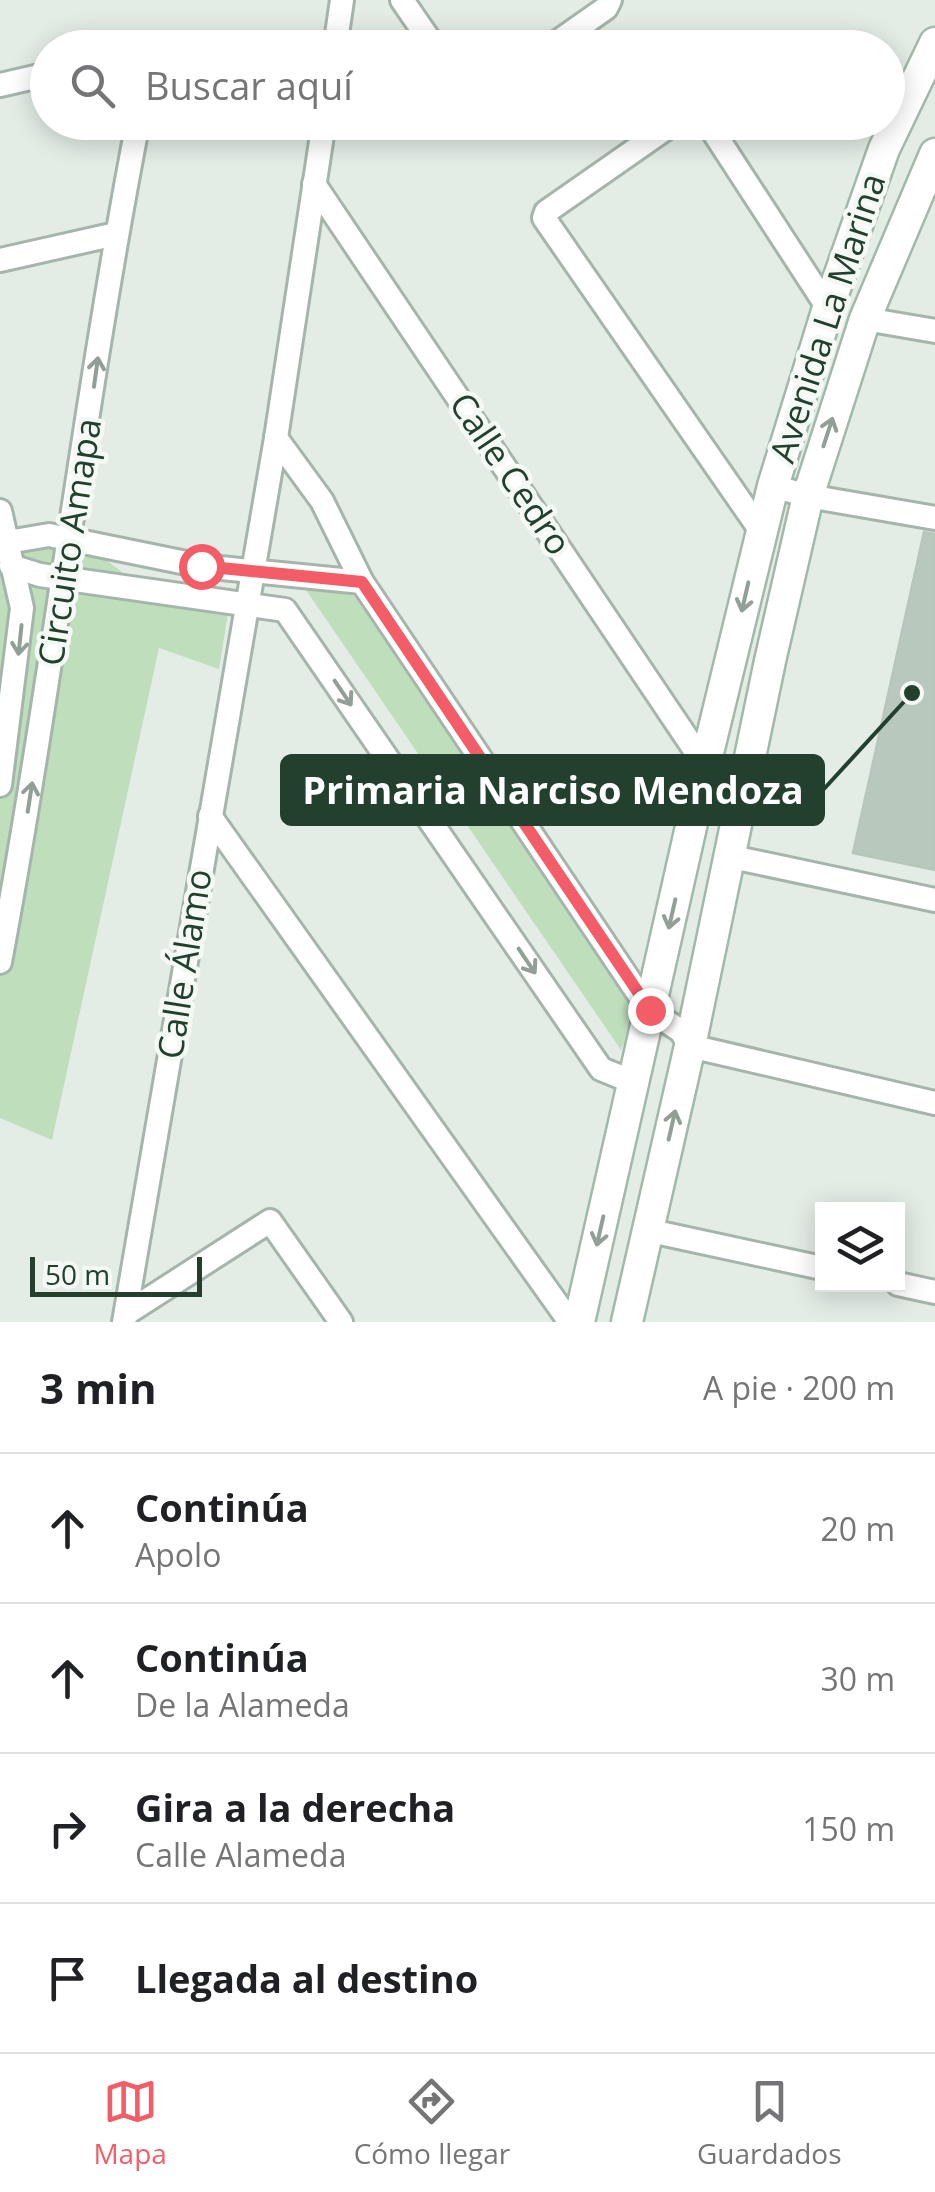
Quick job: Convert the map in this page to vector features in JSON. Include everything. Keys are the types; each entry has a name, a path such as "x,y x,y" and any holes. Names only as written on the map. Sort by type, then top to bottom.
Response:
{"main road":[{"name":"Avenida La Marina","path":"905,105 935,43"},
{"name":"Avenida La Marina","path":"579,1322 760,531 828,308 888,140"},
{"name":"Avenida La Marina","path":"627,1322 732,858 770,661 808,496 864,319 935,154"}],"street":[{"path":"338,30 342,0"},
{"path":"402,0 422,30"},
{"path":"575,30 606,8 610,0"},
{"path":"0,85 30,78"},
{"name":"Circuito Amapa","path":"0,962 11,837 65,576 116,234 134,140"},
{"path":"252,573 321,140"},
{"path":"649,140 546,212 544,218 760,531"},
{"path":"719,140 828,308"},
{"name":"Calle Cedro","path":"314,184 705,764"},
{"path":"0,260 116,234"},
{"path":"864,319 935,331"},
{"path":"276,438 322,501 362,582 650,1010 682,1031 690,1046 935,1103"},
{"name":"Avenida La Marina","path":"772,486 808,496"},
{"path":"808,496 935,518"},
{"name":"Circuito Amapa","path":"0,510 22,608 0,785"},
{"path":"362,582 252,573 49,534 26,536 10,554 40,575 282,608 288,613 601,1069 633,1082"},
{"name":"Calle Álamo","path":"126,1319 252,573"},
{"path":"210,816 570,1322"},
{"path":"732,858 935,900"},
{"path":"126,1319 270,1221 341,1322"},
{"path":"646,1230 815,1266"},
{"path":"905,1286 935,1292"}],"green space":[{"path":"0,537 48,540 105,559 137,584 229,607 219,669 159,648 52,1140 0,1118"},
{"path":"304,587 357,596 639,1007 621,1050"}],"building":[{"path":"924,532 935,534 935,870 853,853"}],"place":[{"name":"Primaria Narciso Mendoza","path":"912,693"}],"route":[{"path":"201,566 362,582 650,1010"}]}
